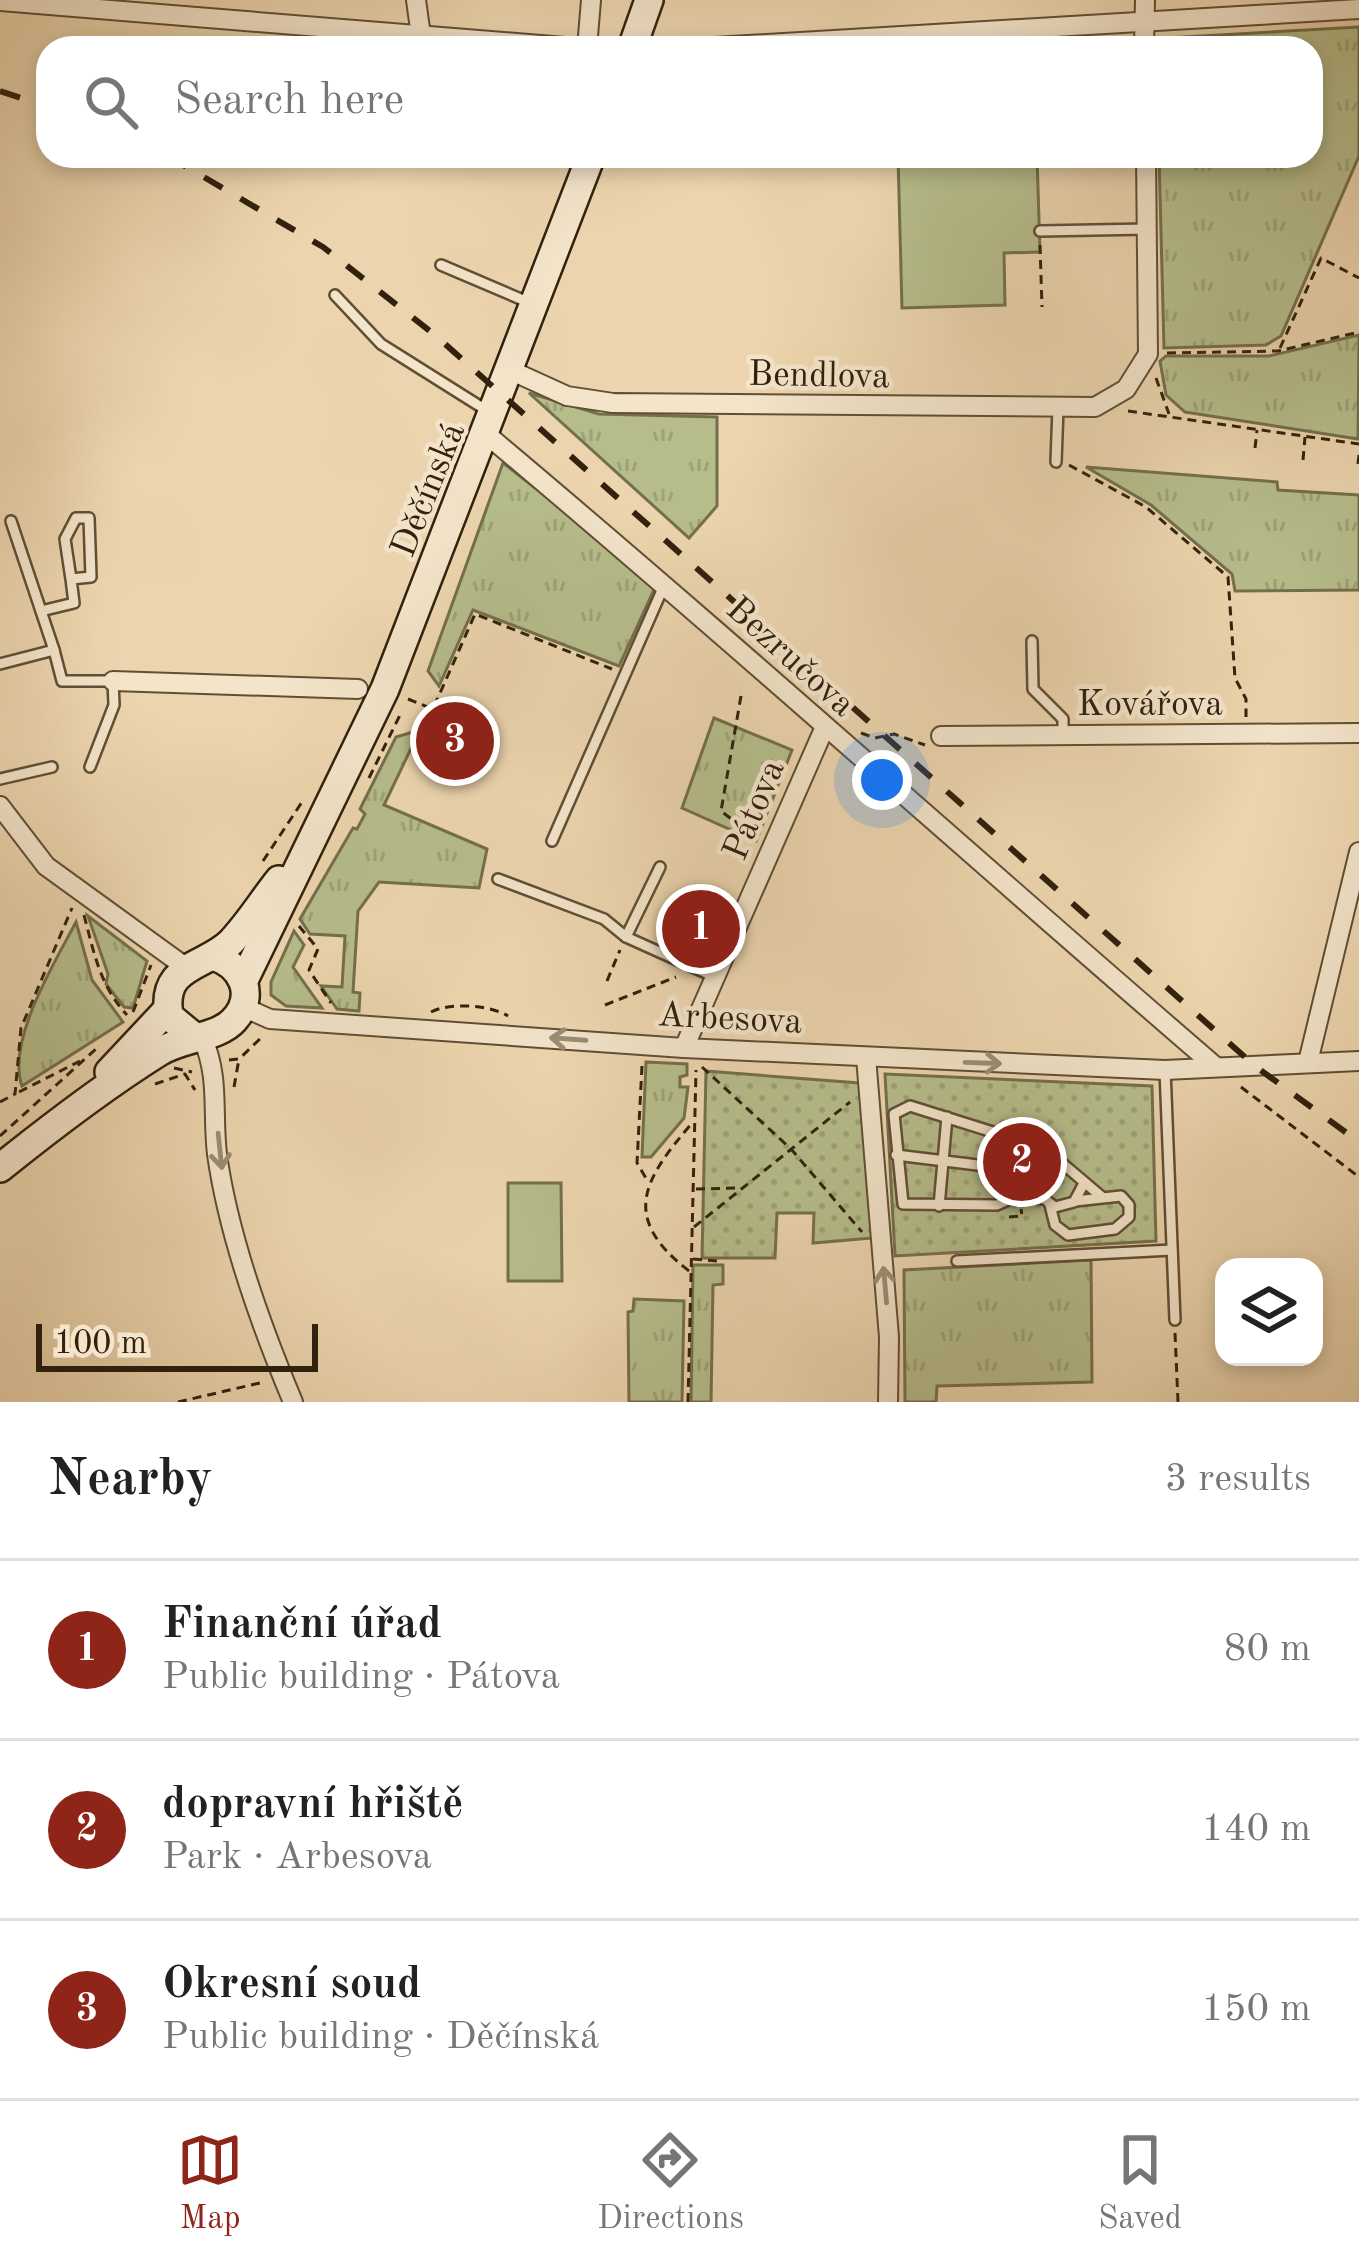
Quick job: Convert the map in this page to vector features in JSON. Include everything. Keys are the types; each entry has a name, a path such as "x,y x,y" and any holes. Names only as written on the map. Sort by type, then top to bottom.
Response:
{"main road":[{"path":"636,36 650,0"},
{"name":"Děčínská","path":"0,1168 68,1114 197,1036 228,1027 309,841 386,689 586,168"},
{"name":"Děčínská","path":"68,1114 168,1009 173,958 213,956 240,931 309,841"},
{"path":"213,956 234,965 243,993"},
{"path":"168,1009 176,1027 197,1036"}],"street":[{"path":"416,0 422,35"},
{"path":"588,36 591,0"},
{"path":"1144,36 1145,0"},
{"path":"0,1 434,36"},
{"path":"895,36 1359,9"},
{"path":"1146,168 1147,229"},
{"name":"Bendlova","path":"512,371 567,396 613,404 1095,407 1126,389 1148,354 1147,229"},
{"name":"Bezručova","path":"490,424 830,734 1216,1067"},
{"path":"113,681 358,688"},
{"name":"Kovářova","path":"941,736 1359,733"},
{"name":"Pátova","path":"684,1048 830,734"},
{"path":"0,806 46,866 173,958"},
{"path":"1308,1062 1359,852"},
{"name":"Arbesova","path":"243,993 270,1019 684,1048 1165,1070 1359,1061"},
{"path":"197,1036 217,1081 217,1154 259,1315 293,1402"},
{"path":"866,1058 888,1402"}],"lane":[{"path":"1040,231 1147,229"},
{"path":"441,265 534,306"},
{"path":"335,295 382,344 414,360 490,424"},
{"path":"1056,462 1058,408"},
{"path":"40,610 74,603 65,539 76,518 89,518 91,577 71,579"},
{"path":"10,521 62,681 113,681 114,705 90,767"},
{"path":"552,841 666,583"},
{"path":"1032,641 1033,689 1063,719 1063,735"},
{"path":"0,664 54,650"},
{"path":"0,779 52,767"},
{"path":"626,937 660,867"},
{"path":"498,879 604,920 626,937 715,977"},
{"path":"1165,1070 1175,1319"},
{"path":"1063,1164 997,1205 903,1204 894,1114 902,1106 1015,1141 1039,1151 1063,1164 1079,1173 1083,1186 1102,1196"},
{"path":"939,1206 947,1117"},
{"path":"1015,1141 1010,1168 1015,1197"},
{"path":"1015,1197 1047,1202 1071,1203 1102,1196 1127,1199 1130,1211 1125,1224 1082,1236 1062,1231 1047,1202 1039,1151"},
{"path":"896,1155 1010,1168"},
{"path":"1062,1231 1071,1203 1083,1186"},
{"path":"957,1261 1172,1250"}],"path":[{"path":"1040,231 1042,307"},
{"path":"1278,351 1322,257 1359,278"},
{"path":"1160,353 1278,351 1359,332"},
{"path":"1153,368 1170,416"},
{"path":"1108,409 1359,444"},
{"path":"1255,448 1257,428"},
{"path":"1304,460 1306,436"},
{"path":"1358,464 1359,455"},
{"path":"1056,462 1088,471 1146,507 1228,577 1235,678 1246,699 1246,734"},
{"path":"407,699 433,709 475,614 625,674"},
{"path":"741,696 721,811 761,842"},
{"path":"830,734 863,732 874,738 894,734 926,745 941,736"},
{"path":"257,872 316,783"},
{"path":"15,1094 21,1028 75,902"},
{"path":"82,908 98,971 110,997 130,1019 173,958"},
{"path":"294,920 318,950 309,970 338,1013"},
{"path":"607,981 626,937"},
{"path":"605,1005 695,970"},
{"path":"224,1062 239,1059 265,1034"},
{"path":"0,1102 87,1058 0,1136"},
{"path":"642,1058 638,1163 648,1181 648,1227 658,1245 691,1272"},
{"path":"688,1402 696,1062 791,1149 882,1256"},
{"path":"1216,1067 1359,1177"},
{"path":"144,1088 185,1074 199,1096"},
{"path":"693,1228 865,1090"},
{"path":"648,1181 694,1120"},
{"path":"693,1189 742,1188"},
{"path":"692,1259 718,1261"},
{"path":"1175,1319 1178,1402"},
{"path":"178,1402 283,1378"},
{"path":"206,1402 210,1395"}],"green space":[{"path":"1359,27 1359,156 1281,336 1266,345 1164,348 1159,168 1323,168 1323,36 1202,36"},
{"path":"898,168 1037,168 1040,252 1004,253 1005,305 902,308"},
{"path":"1359,335 1358,439 1185,412 1166,395 1160,361 1166,356 1269,356"},
{"path":"529,393 599,414 717,417 717,506 689,538"},
{"path":"503,463 657,583 619,666 473,610 439,686 428,671"},
{"path":"1086,467 1277,482 1278,490 1359,495 1359,590 1235,591 1232,574 1151,505"},
{"path":"714,718 792,750 756,841 682,808"},
{"path":"413,732 416,738 384,805 487,849 479,888 379,882 358,911 353,992 360,993 359,1011 337,1009 321,986 342,987 345,936 310,934 300,919 365,814 360,809 396,737"},
{"path":"88,916 147,961 133,1008 124,1007 106,984 108,974"},
{"path":"76,922 92,980 123,1022 22,1086 19,1068 27,1025"},
{"path":"294,931 304,945 293,967 322,1008 286,1006 271,995 271,982"},
{"path":"646,1062 687,1064 687,1075 680,1077 680,1087 688,1087 684,1118 651,1157 642,1157"},
{"path":"706,1071 859,1083 873,1238 813,1243 814,1213 777,1213 775,1258 702,1258"},
{"path":"885,1074 1152,1086 1156,1241 895,1256"},
{"path":"508,1183 561,1183 562,1281 508,1281"},
{"path":"1091,1260 1092,1382 937,1386 936,1402 905,1402 904,1270"},
{"path":"693,1265 723,1265 723,1284 713,1285 711,1402 691,1402"},
{"path":"634,1299 684,1301 682,1402 629,1402 628,1312 633,1311"}],"railway":[{"path":"0,91 36,103"},
{"path":"188,168 323,247 435,335 1255,1066 1359,1142"}],"place":[{"name":"Okresní soud","path":"455,741"},
{"name":"Finanční úřad","path":"701,929"},
{"name":"dopravní hřiště","path":"1022,1162"}]}
